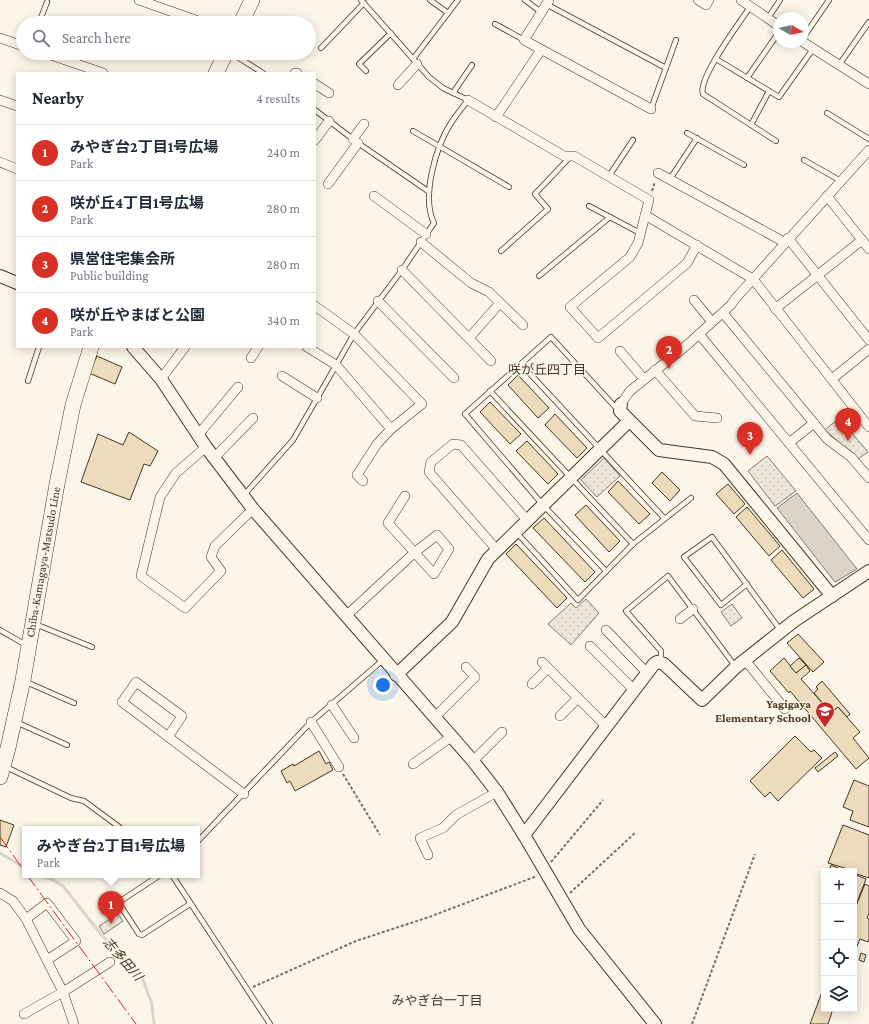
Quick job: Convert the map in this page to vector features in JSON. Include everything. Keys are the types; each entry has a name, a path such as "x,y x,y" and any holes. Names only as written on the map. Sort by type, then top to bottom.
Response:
{"main road":[{"path":"244,16 252,0"},
{"path":"216,72 222,60"},
{"name":"Chiba-Kamagaya-Matsudo Line","path":"2,772 6,747 14,721 23,680 57,484 73,405 91,348"}],"street":[{"path":"139,0 184,16"},
{"path":"698,0 706,5 709,0"},
{"path":"741,0 773,22"},
{"path":"545,5 524,40 651,109"},
{"path":"0,38 16,44"},
{"path":"809,46 869,84"},
{"path":"496,117 541,50"},
{"path":"65,60 100,72"},
{"path":"398,85 415,61"},
{"path":"316,85 329,93"},
{"path":"0,100 16,106"},
{"path":"468,100 564,156 571,156 609,176 649,200 638,243 630,257 570,307 598,338 687,264 697,245"},
{"path":"316,139 329,121"},
{"path":"328,184 364,124"},
{"path":"832,596 724,464 716,458 659,450 629,421 620,408 630,391 699,334 731,305 786,240 868,153"},
{"path":"0,162 16,169"},
{"path":"658,173 786,240 817,274 869,340"},
{"path":"374,196 426,234"},
{"path":"827,196 869,249"},
{"path":"645,215 753,279 869,427"},
{"path":"775,309 817,274 862,240"},
{"path":"421,242 471,283 489,292 523,325"},
{"path":"402,270 492,361"},
{"path":"0,276 16,283"},
{"path":"694,300 712,322"},
{"path":"378,301 454,378"},
{"path":"469,338 500,303"},
{"path":"316,307 354,334 422,404 391,429 377,444 357,475 363,481"},
{"path":"723,313 827,439 851,457 869,478"},
{"path":"699,334 869,540"},
{"path":"134,348 161,379 206,447 253,509 396,675 473,761 497,792 579,929 655,1024"},
{"path":"161,379 184,348"},
{"path":"251,358 257,348"},
{"path":"309,348 336,365 391,429"},
{"path":"832,379 869,349"},
{"path":"620,351 644,380"},
{"path":"655,370 695,416 717,418"},
{"path":"282,376 317,398"},
{"path":"198,435 238,387"},
{"path":"214,458 253,418"},
{"path":"396,675 452,622 488,559 629,421"},
{"path":"789,443 814,423"},
{"path":"497,550 429,472 431,462 453,444 461,445 527,520"},
{"path":"206,447 176,473 160,497 141,576 185,608 221,571 211,557 215,546 253,509"},
{"path":"346,616 414,553 388,523 405,496"},
{"path":"524,835 656,662 661,663 702,700 740,664 781,631 869,571"},
{"path":"680,619 693,609"},
{"path":"606,630 647,673"},
{"path":"590,646 634,690"},
{"path":"740,664 785,709"},
{"path":"532,684 545,665 606,726"},
{"path":"434,718 475,677 466,667"},
{"path":"168,737 182,716 136,682 122,702 168,737 244,794"},
{"path":"560,716 578,698"},
{"path":"332,704 354,738"},
{"path":"311,722 339,767"},
{"path":"473,761 502,732"},
{"path":"413,764 451,737"},
{"path":"428,855 420,838 443,828 456,815 497,792"},
{"path":"0,893 13,900 26,919 63,992 74,1024"},
{"path":"26,919 47,902 76,941 47,960"},
{"path":"24,1014 63,992 110,962"}],"lane":[{"path":"430,0 448,13"},
{"path":"415,61 458,0"},
{"path":"525,0 545,5 666,68"},
{"path":"768,18 780,0"},
{"path":"809,29 829,0"},
{"path":"42,16 47,2"},
{"path":"243,496 293,440 354,334 402,270 434,223 428,206 428,191 440,148 450,124 468,100 453,93 429,77 363,2 321,48"},
{"path":"750,7 708,71 701,90 703,94 776,141"},
{"path":"839,65 869,22"},
{"path":"496,24 524,40"},
{"path":"366,71 359,64 391,33"},
{"path":"651,109 676,40"},
{"path":"748,78 773,41"},
{"path":"716,59 779,96 813,48"},
{"path":"242,60 261,72"},
{"path":"453,93 472,65"},
{"path":"751,125 770,91"},
{"path":"316,111 355,141 428,191"},
{"path":"827,113 869,139"},
{"path":"413,131 509,187"},
{"path":"687,133 744,165"},
{"path":"670,179 697,138"},
{"path":"609,176 633,140"},
{"path":"501,251 548,209 535,194 571,156"},
{"path":"804,160 841,181"},
{"path":"589,206 640,233"},
{"path":"539,276 610,217"},
{"path":"606,571 543,505 465,414 551,337 620,408"},
{"path":"28,381 39,348"},
{"path":"521,364 664,518"},
{"path":"490,391 633,544"},
{"path":"516,532 578,600 633,544 691,498"},
{"path":"746,584 721,605 684,557 712,537 781,631"},
{"path":"661,663 661,651 626,611 668,576 693,609 740,664"},
{"path":"33,623 92,647"},
{"path":"0,630 28,646"},
{"path":"200,839 311,722 383,660"},
{"path":"23,680 74,703"},
{"path":"14,721 67,745"},
{"path":"2,772 84,801 118,826"},
{"path":"155,878 122,900 120,905 138,934 142,935 190,904"},
{"path":"174,878 246,990 270,1024"}],"path":[{"path":"649,200 658,173"},
{"path":"339,767 380,835"},
{"path":"246,990 356,941 429,917 545,872 603,800"},
{"path":"563,901 635,833"},
{"path":"692,1024 755,854"}],"shaded area":[{"path":"839,418 868,452 858,459 825,430"},
{"path":"767,456 796,491 775,506 748,471"},
{"path":"604,458 620,476 597,497 581,480"},
{"path":"797,493 857,569 835,582 777,508"},
{"path":"586,599 599,613 571,645 548,624 571,603 576,608"},
{"path":"732,604 742,618 731,626 721,612"},
{"path":"118,914 123,921 104,934 99,926"}],"building":[{"path":"97,356 122,367 115,384 89,373"},
{"path":"518,375 549,408 538,418 508,385"},
{"path":"490,402 521,434 510,444 480,412"},
{"path":"555,414 587,448 577,458 545,425"},
{"path":"129,432 158,451 150,466 144,464 130,500 81,482 98,434 123,445"},
{"path":"527,441 558,474 548,484 516,451"},
{"path":"662,472 680,490 670,501 652,483"},
{"path":"618,481 650,514 639,524 608,492"},
{"path":"728,484 745,504 734,514 716,494"},
{"path":"586,505 620,541 609,552 575,515"},
{"path":"747,507 780,546 769,556 736,517"},
{"path":"544,518 595,572 585,582 533,528"},
{"path":"516,544 567,598 557,608 506,554"},
{"path":"782,550 814,589 803,598 771,560"},
{"path":"798,634 824,662 813,672 787,643"},
{"path":"784,658 796,673 806,665 810,671 801,679 831,713 838,707 860,732 853,738 869,758 856,769 790,691 789,693 770,671"},
{"path":"799,658 806,665 796,673 790,666"},
{"path":"822,681 850,714 847,717 838,707 831,713 814,693 818,689 816,687"},
{"path":"795,736 811,752 814,750 822,758 778,801 770,792 765,797 750,781"},
{"path":"319,751 326,764 329,762 333,770 295,791 290,781 287,783 281,771 293,764 294,766"},
{"path":"835,752 838,756 818,772 815,768"},
{"path":"854,780 869,786 869,827 850,820 853,811 843,807"},
{"path":"0,820 14,825 6,847 0,845"},
{"path":"843,825 869,835 869,878 857,874 857,868 844,868 828,863"},
{"path":"831,865 838,868 830,868"},
{"path":"857,875 866,879 857,902"},
{"path":"865,884 869,886 869,913 867,918 869,919 869,939 868,942 860,939 857,946 857,904"},
{"path":"861,953 866,955 864,962 859,960"},
{"path":"821,995 821,1012 832,1012 828,1024 810,1024"}],"waterway":[{"name":"志多田川","path":"0,853 22,866"},
{"name":"志多田川","path":"48,878 63,886 100,933 142,977 152,1004 154,1024"}],"power":[{"path":"0,837 22,868"},
{"path":"29,878 136,1024"}],"place":[{"name":"咲が丘4丁目1号広場","path":"669,369"},
{"name":"咲が丘やまばと公園","path":"848,441"},
{"name":"県営住宅集会所","path":"750,455"},
{"name":"Yagigaya Elementary School","path":"825,728"},
{"name":"みやぎ台2丁目1号広場","path":"111,924"}],"district":[{"name":"咲が丘四丁目","path":"547,369"},
{"name":"みやぎ台一丁目","path":"437,1000"}]}
